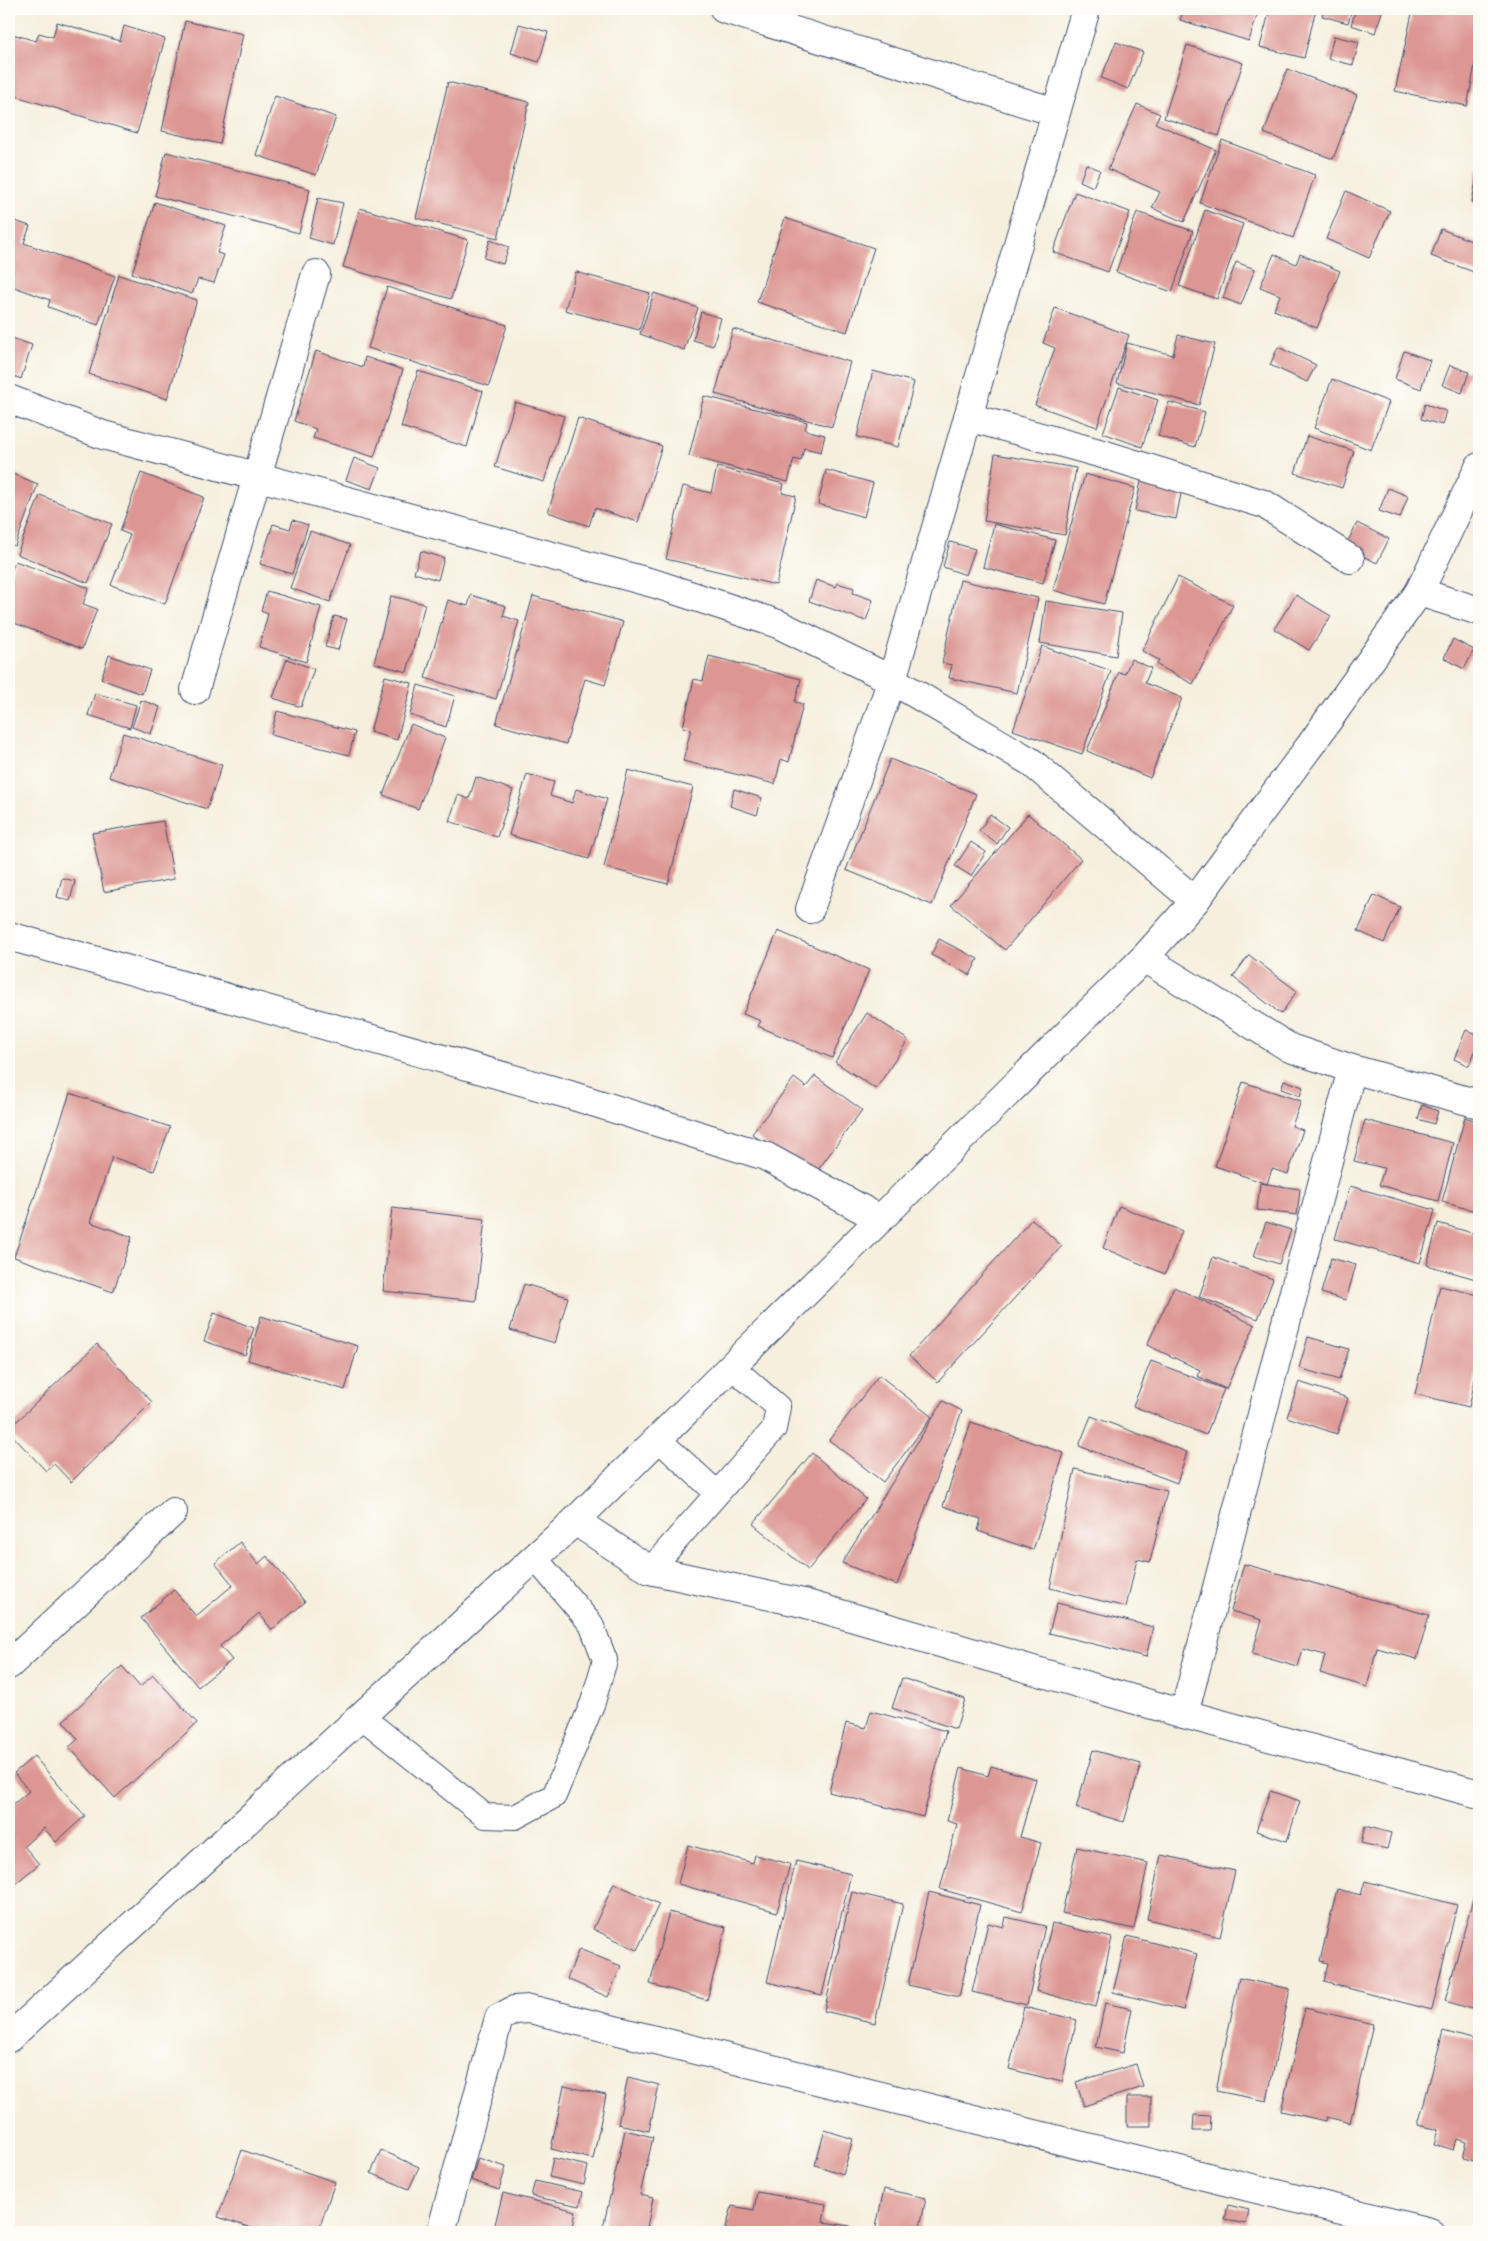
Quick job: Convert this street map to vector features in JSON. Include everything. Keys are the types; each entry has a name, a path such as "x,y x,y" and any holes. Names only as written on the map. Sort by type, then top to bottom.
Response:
{"street":[{"path":"724,9 1055,112"},
{"path":"810,909 892,680 1086,9"},
{"path":"195,690 316,274"},
{"path":"9,399 104,435 656,584 778,624 892,680 1031,762 1195,901"},
{"path":"968,417 1106,455 1264,504 1350,559"},
{"path":"9,2038 575,1521 1144,958 1195,901 1312,743 1419,592 1479,467"},
{"path":"1419,592 1479,611"},
{"path":"9,936 570,1095 765,1156 880,1219"},
{"path":"1144,958 1290,1048 1352,1069 1479,1104"},
{"path":"1184,1714 1352,1069"},
{"path":"9,1665 173,1512"},
{"path":"575,1521 650,1570 803,1603 1184,1714 1479,1794"},
{"path":"441,2232 499,2018 514,2010 530,2009 1430,2232"}],"lane":[{"path":"650,1570 774,1429 778,1407 731,1366"},
{"path":"658,1439 717,1494"},
{"path":"362,1716 485,1816 515,1817 554,1796 593,1702 605,1660 591,1624 535,1558"}],"building":[{"path":"1184,9 1259,9 1249,41 1180,20"},
{"path":"1270,9 1316,9 1304,58 1260,47"},
{"path":"1324,9 1352,9 1348,23 1322,16"},
{"path":"1356,9 1383,9 1375,33 1351,25"},
{"path":"1413,9 1479,9 1479,44 1467,106 1395,91"},
{"path":"185,21 243,34 220,144 162,131"},
{"path":"57,22 120,41 124,26 165,39 137,133 9,94 9,33 36,41 39,33 53,37"},
{"path":"519,24 548,32 539,62 511,53"},
{"path":"1334,36 1359,42 1353,65 1328,59"},
{"path":"1116,42 1143,52 1128,89 1101,78"},
{"path":"1187,45 1243,63 1219,136 1164,118"},
{"path":"1287,69 1357,95 1333,159 1264,133"},
{"path":"448,82 529,102 498,238 416,218"},
{"path":"275,96 336,117 316,175 256,155"},
{"path":"1137,104 1160,114 1155,123 1216,150 1184,222 1152,208 1160,192 1108,169"},
{"path":"1222,140 1315,175 1293,238 1200,203"},
{"path":"166,152 310,189 299,233 155,196"},
{"path":"1086,164 1100,170 1093,187 1080,181"},
{"path":"1479,169 1479,204 1472,202"},
{"path":"1346,191 1390,211 1369,258 1326,239"},
{"path":"1075,192 1130,212 1108,272 1053,252"},
{"path":"318,198 343,203 333,245 309,238"},
{"path":"155,202 226,226 217,253 224,255 214,283 198,279 192,294 132,273"},
{"path":"360,208 468,240 451,299 343,267"},
{"path":"1205,210 1243,224 1217,299 1179,286"},
{"path":"1137,212 1193,231 1172,292 1116,272"},
{"path":"785,218 874,248 847,332 757,302"},
{"path":"15,221 30,226 24,243 115,276 98,325 48,307 50,300 9,285 9,238"},
{"path":"1441,229 1479,244 1479,274 1431,256"},
{"path":"490,240 509,247 503,264 484,258"},
{"path":"1274,254 1296,264 1300,254 1340,271 1317,328 1274,310 1280,295 1260,287"},
{"path":"1236,262 1255,269 1241,305 1223,298"},
{"path":"576,272 650,293 639,330 565,310"},
{"path":"119,275 197,300 167,399 89,374"},
{"path":"387,287 507,325 489,386 368,348"},
{"path":"654,293 698,308 684,350 640,334"},
{"path":"1055,308 1129,335 1097,427 1035,405 1055,348 1043,343"},
{"path":"701,312 721,318 713,346 693,340"},
{"path":"733,329 850,362 832,427 715,394"},
{"path":"1178,335 1215,344 1199,405 1117,383 1127,343 1173,355"},
{"path":"9,337 32,345 21,379 9,374"},
{"path":"1278,347 1316,365 1307,382 1270,365"},
{"path":"316,351 363,367 365,357 403,370 374,457 313,438 316,429 294,421"},
{"path":"1404,351 1430,360 1421,389 1395,379"},
{"path":"1450,365 1469,372 1462,393 1442,385"},
{"path":"418,371 483,391 467,447 401,427"},
{"path":"873,371 914,382 898,447 857,437"},
{"path":"1332,379 1389,402 1371,450 1314,428"},
{"path":"1119,387 1158,400 1142,447 1103,433"},
{"path":"704,396 807,422 805,430 825,435 821,452 804,448 801,461 794,459 788,482 689,456"},
{"path":"515,402 564,416 544,482 495,467"},
{"path":"1169,402 1205,412 1195,447 1158,436"},
{"path":"1425,404 1446,411 1442,425 1421,419"},
{"path":"578,418 662,446 638,522 595,508 589,526 548,512"},
{"path":"1307,436 1354,451 1342,488 1295,473"},
{"path":"995,454 1076,468 1065,535 984,521"},
{"path":"354,458 380,468 372,489 346,480"},
{"path":"717,467 784,484 782,493 796,496 776,585 666,559 683,486 711,493"},
{"path":"826,470 873,483 864,517 818,504"},
{"path":"10,473 38,484 15,546 9,544"},
{"path":"141,473 204,497 165,604 111,585 130,535 120,531"},
{"path":"1085,474 1135,488 1104,604 1053,590"},
{"path":"1141,481 1182,489 1176,519 1135,511"},
{"path":"1388,488 1408,496 1400,518 1379,511"},
{"path":"40,495 112,524 88,583 17,554"},
{"path":"293,520 308,525 292,574 260,564 273,524 290,529"},
{"path":"1357,523 1389,539 1377,563 1345,547"},
{"path":"994,524 1055,540 1043,583 983,567"},
{"path":"310,531 350,545 330,602 290,588"},
{"path":"950,542 975,549 966,575 943,567"},
{"path":"421,551 444,558 438,580 414,573"},
{"path":"15,561 89,588 83,604 97,609 82,649 9,621 9,577"},
{"path":"1178,577 1233,605 1193,684 1157,665 1159,660 1142,651"},
{"path":"816,580 836,587 837,583 854,588 853,593 873,600 866,621 809,601"},
{"path":"960,580 1038,598 1017,693 949,678 952,665 942,663"},
{"path":"267,591 321,607 306,662 259,647 268,614 261,611"},
{"path":"471,595 506,606 503,616 519,621 496,699 425,678 448,600 468,606"},
{"path":"1296,595 1331,616 1309,650 1274,629"},
{"path":"391,596 425,604 407,672 374,663"},
{"path":"533,596 623,622 605,685 585,679 566,744 496,724"},
{"path":"1046,601 1122,613 1116,656 1040,643"},
{"path":"334,616 347,619 338,650 325,647"},
{"path":"1453,639 1474,650 1464,669 1444,658"},
{"path":"1042,646 1111,671 1082,754 1013,730"},
{"path":"109,655 150,670 142,694 101,679"},
{"path":"709,656 801,679 795,702 803,704 789,762 781,759 775,784 683,761 691,729 683,727 694,679 703,681"},
{"path":"287,659 314,669 301,707 273,698"},
{"path":"1131,659 1151,668 1145,683 1182,698 1150,778 1087,751 1119,672 1125,674"},
{"path":"385,676 412,683 397,740 370,732"},
{"path":"418,685 455,696 446,727 410,715"},
{"path":"95,693 136,705 130,728 88,715"},
{"path":"141,700 160,707 151,734 132,727"},
{"path":"277,711 355,732 349,755 271,735"},
{"path":"411,724 445,738 418,809 383,795"},
{"path":"123,733 222,765 207,809 109,777"},
{"path":"890,759 976,794 932,905 846,870"},
{"path":"628,770 693,787 668,884 604,867"},
{"path":"527,774 554,782 550,796 572,803 576,789 607,799 589,859 509,835"},
{"path":"476,777 513,790 497,837 449,821 458,795 469,799"},
{"path":"734,789 762,798 757,815 730,806"},
{"path":"990,814 1008,827 997,844 979,831"},
{"path":"1028,814 1081,859 1005,950 951,905"},
{"path":"163,821 174,879 104,892 92,833"},
{"path":"971,842 986,852 971,876 955,866"},
{"path":"62,878 75,881 70,901 57,897"},
{"path":"1374,895 1400,907 1384,943 1358,931"},
{"path":"778,931 869,970 832,1058 758,1026 761,1021 743,1014"},
{"path":"939,939 978,959 970,975 931,955"},
{"path":"1249,955 1297,991 1281,1014 1233,977"},
{"path":"867,1013 908,1040 876,1089 835,1062"},
{"path":"1466,1030 1479,1036 1479,1042 1469,1066 1454,1059"},
{"path":"815,1076 862,1110 812,1178 752,1134 794,1078 806,1087"},
{"path":"1284,1080 1303,1087 1300,1096 1281,1089"},
{"path":"1243,1082 1301,1101 1292,1126 1303,1130 1288,1174 1272,1169 1267,1184 1215,1166"},
{"path":"70,1093 170,1127 154,1171 112,1157 90,1222 132,1237 113,1292 14,1257"},
{"path":"1422,1105 1438,1111 1434,1124 1418,1119"},
{"path":"1465,1117 1479,1122 1479,1212 1442,1202"},
{"path":"1365,1120 1453,1143 1438,1201 1379,1185 1384,1168 1354,1161"},
{"path":"1260,1183 1300,1189 1297,1215 1257,1210"},
{"path":"1350,1186 1435,1210 1420,1263 1335,1239"},
{"path":"1119,1206 1182,1231 1165,1274 1103,1248"},
{"path":"392,1208 485,1219 476,1301 383,1291"},
{"path":"1032,1219 1062,1246 938,1382 909,1356"},
{"path":"1266,1222 1291,1230 1279,1264 1254,1256"},
{"path":"1438,1223 1479,1235 1479,1280 1427,1265"},
{"path":"1213,1257 1273,1279 1258,1319 1199,1297"},
{"path":"1331,1258 1356,1265 1346,1300 1321,1293"},
{"path":"524,1284 568,1297 555,1343 510,1330"},
{"path":"1440,1286 1479,1295 1479,1362 1469,1407 1415,1394"},
{"path":"1174,1287 1255,1325 1226,1389 1197,1376 1200,1370 1147,1345"},
{"path":"214,1313 254,1328 245,1355 204,1341"},
{"path":"261,1316 358,1346 345,1390 248,1360"},
{"path":"1308,1337 1349,1349 1339,1380 1299,1368"},
{"path":"97,1344 152,1402 71,1482 54,1464 46,1471 9,1432 9,1429"},
{"path":"1151,1361 1224,1389 1206,1435 1133,1406"},
{"path":"879,1375 932,1417 883,1482 829,1440"},
{"path":"1299,1382 1348,1398 1337,1434 1287,1417"},
{"path":"943,1401 962,1411 897,1585 842,1563"},
{"path":"1091,1416 1187,1452 1177,1483 1079,1446"},
{"path":"971,1422 1064,1453 1033,1550 978,1531 981,1519 943,1506"},
{"path":"812,1453 866,1499 808,1570 753,1524"},
{"path":"1075,1469 1167,1491 1150,1562 1137,1559 1126,1607 1050,1588"},
{"path":"240,1542 258,1564 267,1556 305,1602 272,1630 259,1613 220,1646 232,1660 198,1687 141,1618 174,1590 196,1616 233,1585 215,1563"},
{"path":"1244,1564 1429,1615 1417,1659 1377,1648 1367,1687 1320,1673 1325,1655 1303,1649 1298,1667 1252,1654 1262,1620 1231,1611"},
{"path":"1057,1603 1153,1627 1146,1657 1049,1633"},
{"path":"122,1666 140,1687 153,1675 197,1723 115,1798 69,1747 78,1739 63,1721"},
{"path":"902,1678 965,1699 956,1729 892,1708"},
{"path":"871,1711 946,1731 923,1817 829,1792 846,1723 866,1728"},
{"path":"1093,1750 1141,1764 1124,1822 1076,1808"},
{"path":"34,1756 85,1816 56,1842 44,1828 24,1846 39,1864 15,1884 9,1876 9,1808 29,1791 14,1773"},
{"path":"991,1766 1036,1779 1020,1837 1041,1843 1022,1912 940,1889 957,1824 947,1821 961,1768 988,1776"},
{"path":"1270,1791 1300,1801 1287,1841 1256,1831"},
{"path":"1365,1826 1391,1833 1387,1849 1361,1843"},
{"path":"688,1845 753,1863 755,1855 790,1864 777,1912 678,1884"},
{"path":"1077,1847 1148,1863 1134,1929 1062,1913"},
{"path":"1161,1855 1235,1871 1220,1937 1147,1919"},
{"path":"796,1861 851,1874 822,1995 767,1982"},
{"path":"1365,1881 1457,1905 1432,2010 1324,1982 1328,1963 1320,1961 1337,1889 1361,1895"},
{"path":"614,1883 659,1904 637,1950 593,1929"},
{"path":"852,1892 903,1904 875,2023 824,2011"},
{"path":"929,1892 980,1905 959,1997 908,1985"},
{"path":"1474,1895 1479,1897 1479,2011 1445,2001"},
{"path":"669,1912 726,1927 707,2000 650,1984"},
{"path":"1006,1917 1045,1926 1027,2005 972,1992 988,1923 1004,1927"},
{"path":"1052,1923 1112,1938 1096,2007 1036,1991"},
{"path":"1127,1936 1197,1954 1183,2010 1113,1992"},
{"path":"579,1949 621,1966 608,1997 567,1979"},
{"path":"1239,1978 1290,1989 1267,2101 1216,2091"},
{"path":"1105,2003 1132,2009 1123,2053 1096,2047"},
{"path":"1024,2007 1077,2020 1062,2082 1009,2069"},
{"path":"1305,2008 1373,2024 1350,2123 1327,2117 1326,2121 1281,2111"},
{"path":"1443,2031 1479,2041 1479,2162 1463,2158 1467,2142 1457,2139 1454,2150 1434,2144 1438,2130 1418,2125"},
{"path":"1136,2064 1143,2087 1084,2106 1076,2082"},
{"path":"628,2077 659,2085 649,2131 618,2124"},
{"path":"564,2086 606,2095 593,2159 551,2149"},
{"path":"1127,2097 1151,2097 1151,2126 1127,2126"},
{"path":"1194,2115 1211,2116 1210,2131 1193,2131"},
{"path":"625,2130 653,2137 640,2195 653,2198 646,2232 602,2232"},
{"path":"825,2130 853,2139 843,2174 815,2165"},
{"path":"242,2150 335,2182 318,2232 263,2232 218,2217"},
{"path":"381,2150 419,2167 409,2189 371,2173"},
{"path":"478,2158 506,2167 499,2190 471,2180"},
{"path":"553,2158 588,2166 584,2185 549,2177"},
{"path":"535,2181 583,2192 580,2206 531,2196"},
{"path":"884,2189 926,2198 919,2232 875,2232"},
{"path":"757,2192 826,2204 823,2222 850,2226 849,2232 725,2232 732,2206 754,2210"},
{"path":"503,2193 576,2211 572,2232 493,2232"},
{"path":"1228,2205 1249,2210 1246,2224 1225,2220"}]}
